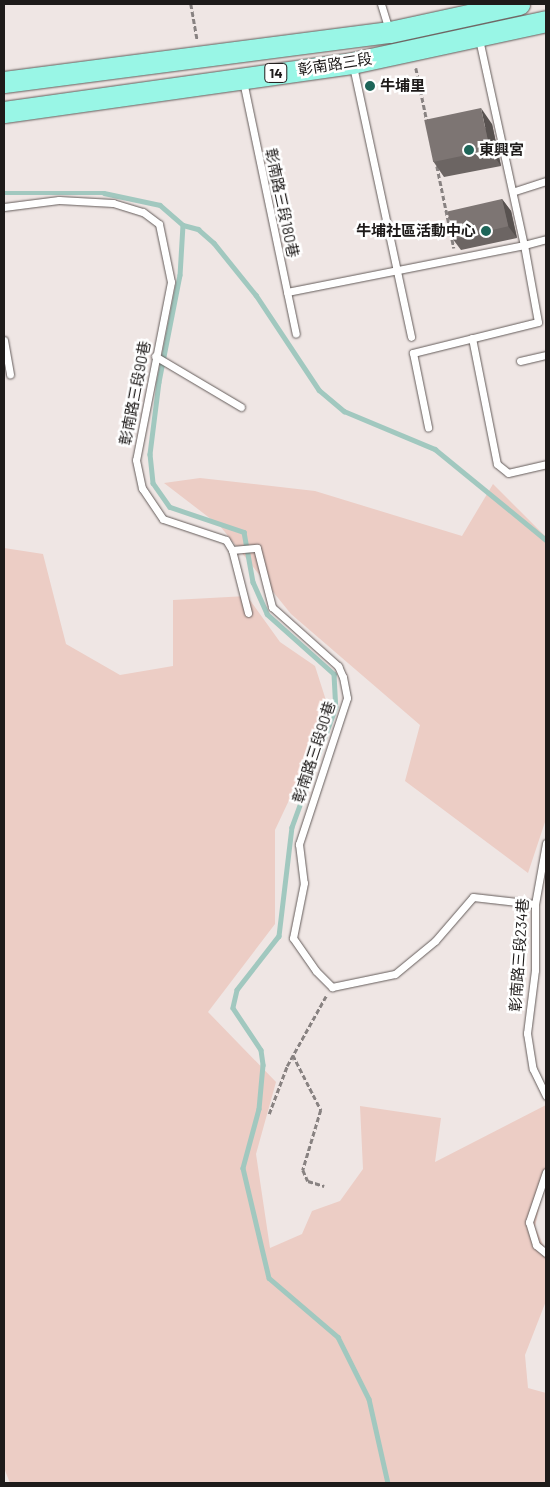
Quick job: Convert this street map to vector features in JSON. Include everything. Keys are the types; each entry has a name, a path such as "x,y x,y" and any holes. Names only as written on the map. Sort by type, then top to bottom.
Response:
{"main road":[{"name":"彰南路三段","path":"4,112 352,63 496,6 519,4"},
{"name":"彰南路三段","path":"4,82 200,59 479,36 546,21"}],"lane":[{"path":"381,4 397,44"},
{"path":"428,427 413,352 538,322 515,191 479,36 496,6"},
{"path":"352,63 411,337"},
{"name":"彰南路三段180巷","path":"242,78 296,334"},
{"path":"515,191 546,180"},
{"name":"彰南路三段90巷","path":"4,207 59,200 113,203 143,212 159,224 171,282 136,460 142,488 163,519 226,540 232,550 257,548 272,607 338,666 343,677 347,698 299,844 304,884 293,938 332,987"},
{"path":"287,292 397,272 546,239"},
{"path":"472,338 497,464 508,473 546,464"},
{"path":"4,340 10,374"},
{"path":"520,361 546,355"},
{"path":"156,356 241,407"},
{"path":"232,550 248,613"},
{"name":"彰南路三段234巷","path":"546,843 535,904 535,970 527,1034 533,1069 546,1096"},
{"path":"332,987 395,974 435,941 473,897 535,904"},
{"path":"546,1172 529,1222 536,1245 546,1253"}],"path":[{"path":"191,4 200,59"},
{"path":"397,44 428,126"},
{"path":"434,155 457,259"},
{"path":"269,1114 293,1054 332,987"},
{"path":"293,1054 321,1110 304,1170 308,1181 324,1186"}],"shaded area":[{"path":"200,478 315,491 462,536 493,484 546,537 546,819 528,873 405,781 420,725 291,614 220,526 164,483"},
{"path":"4,548 43,554 66,644 120,675 173,666 173,600 247,596 280,642 315,666 330,713 275,830 275,924 208,1012 276,1082 256,1154 270,1248 302,1234 312,1211 340,1201 363,1169 360,1106 441,1118 435,1162 546,1105 546,1174 535,1227 546,1251 546,1301 525,1355 528,1388 546,1393 546,1483 10,1483 4,1468"}],"building":[{"path":"481,108 490,150 433,162 424,120"},
{"path":"502,199 508,226 454,239 447,212"}],"waterway":[{"path":"4,193 104,193 160,205 183,225 180,275 159,382 150,454 153,483 170,507 244,532 253,582 267,614 334,674 336,707 292,827 279,936 237,990 233,1008 261,1050 263,1065 259,1109 243,1168 269,1278 338,1337 369,1399 388,1483"},
{"path":"183,225 198,229 214,243 256,295 319,390 344,411 435,449 546,540"}],"place":[{"name":"牛埔里","path":"370,86"},
{"name":"東興宮","path":"469,150"},
{"name":"牛埔社區活動中心","path":"486,231"}]}
